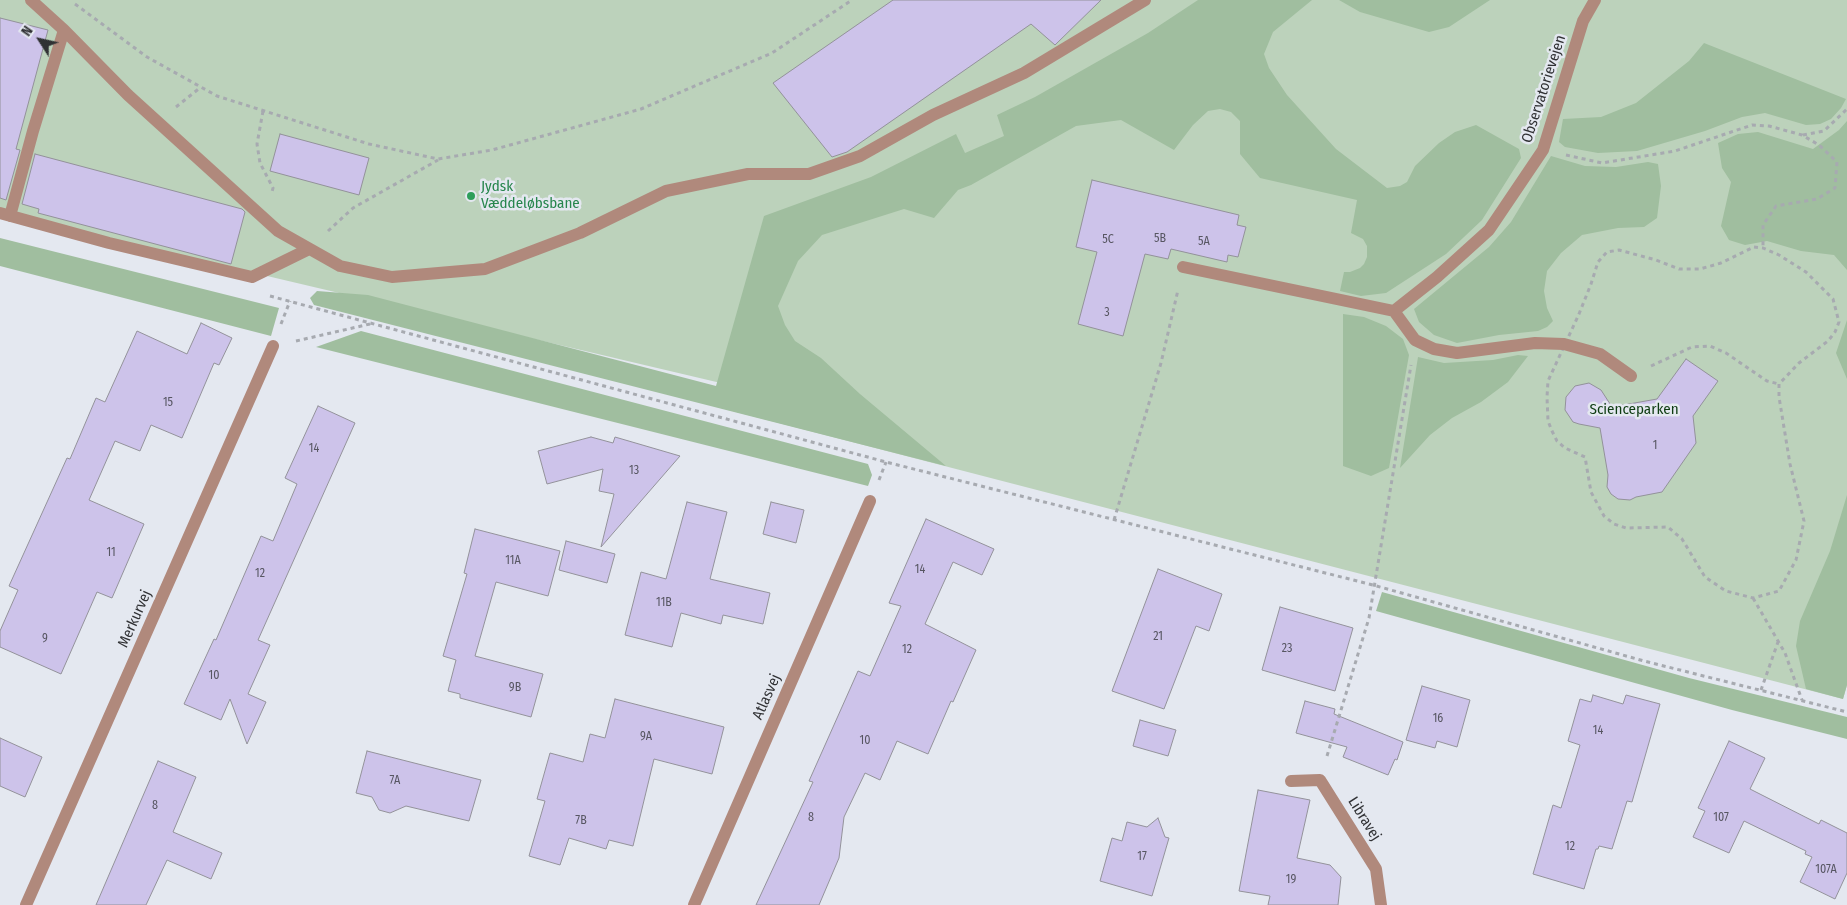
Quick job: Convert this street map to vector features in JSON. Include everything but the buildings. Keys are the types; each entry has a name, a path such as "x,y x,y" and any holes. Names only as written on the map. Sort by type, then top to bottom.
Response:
{"street":[{"path":"31,0 64,30 128,95 278,231 340,266 392,277 485,269 580,233 666,191 748,174 809,174 860,156 933,115 1024,73 1145,0"},
{"name":"Observatorievejen","path":"1394,311 1438,277 1489,230 1543,150 1583,21 1594,0"},
{"path":"64,30 5,215 109,243 252,277 309,249"},
{"path":"1183,267 1394,311 1415,340 1434,349 1457,352 1536,343 1564,344 1600,354 1631,376"},
{"name":"Merkurvej","path":"26,905 273,346"},
{"name":"Atlasvej","path":"694,905 870,501"},
{"path":"1291,780 1320,780"},
{"name":"Libravej","path":"1320,780 1376,869 1381,905"}],"path":[{"path":"72,0 146,57 216,96 368,144 438,159"},
{"path":"309,249 353,208 438,159 492,150 641,109 772,53 852,0"},
{"path":"157,121 201,87"},
{"path":"1802,135 1824,131 1847,109"},
{"path":"257,212 271,197 273,188 260,163 257,144 263,111"},
{"path":"1543,150 1602,163 1676,151 1752,125 1769,126 1802,135 1819,144 1837,162 1835,188 1817,199 1776,206 1763,225 1763,248"},
{"path":"1754,248 1763,248 1779,255 1806,272 1833,299 1839,322 1835,332 1828,341 1799,363 1779,384 1778,397 1790,464 1804,521 1796,560 1779,591 1753,598 1726,591 1705,577 1682,539 1668,527 1626,528 1614,524 1604,516 1591,492 1585,457 1565,448 1557,441 1548,421 1546,397 1548,381 1591,284 1598,262 1607,252 1619,250 1656,260 1679,269 1700,269 1721,263 1754,248"},
{"path":"1114,520 1166,345 1183,267"},
{"path":"261,294 877,460 1374,585 1644,661 1847,712"},
{"path":"273,346 372,324"},
{"path":"1320,780 1369,618 1415,340"},
{"path":"1678,352 1692,347 1710,346 1726,353 1767,381 1779,384"},
{"path":"1753,598 1786,653 1802,701"},
{"path":"1761,690 1778,641"}],"green space":[{"name":"Scienceparken","path":"0,0 1847,0 1847,685 1843,699 717,407 725,384 0,213"},
{"path":"1198,0 1312,0 1273,32 1264,54 1269,68 1287,95 1336,149 1387,188 1400,186 1407,182 1415,166 1439,143 1455,132 1476,125 1519,149 1521,158 1482,220 1446,254 1386,293 1361,296 1340,291 1344,272 1360,268 1367,257 1367,246 1363,239 1351,233 1357,200 1260,178 1240,154 1240,121 1231,112 1220,109 1208,111 1193,125 1174,150 1121,120 1076,126 971,185 958,190 934,218 904,209 822,235 798,261 778,306 785,325 795,341 821,358 860,394 946,466 314,305 310,298 317,291 368,295 716,386 764,216 871,177 956,134 965,153 1004,136 997,115 1035,97 1148,33"},
{"path":"1339,0 1490,0 1449,27 1429,32 1360,12"},
{"path":"1704,43 1846,99 1831,119 1820,124 1806,125 1765,113 1742,117 1705,131 1637,151 1598,153 1565,147 1559,142 1563,119 1601,117 1636,103 1689,61"},
{"path":"1847,121 1847,270 1834,255 1801,251 1767,241 1745,245 1729,240 1721,226 1731,182 1722,168 1718,143 1738,134 1758,132 1813,149 1839,130"},
{"path":"1551,156 1585,166 1616,167 1648,162 1658,164 1661,186 1657,218 1644,227 1618,228 1582,235 1561,253 1547,271 1544,291 1547,308 1553,321 1547,327 1538,331 1499,335 1457,343 1434,335 1419,322 1414,309 1489,247 1511,222"},
{"path":"0,238 279,308 271,336 0,266"},
{"path":"1343,314 1364,317 1386,326 1403,339 1409,355 1389,468 1371,476 1343,466"},
{"path":"1847,320 1847,379 1836,353"},
{"path":"361,331 868,464 872,475 868,486 316,347"},
{"path":"1518,355 1528,356 1508,382 1481,402 1452,418 1430,435 1400,468 1418,357 1444,363 1493,360"},
{"path":"1847,495 1847,685 1843,699 1806,689 1796,646 1800,621 1830,551"},
{"path":"1382,592 1689,678 1847,717 1847,739 1732,710 1376,611"}],"place":[{"name":"Jydsk Væddeløbsbane","path":"471,196"}]}
